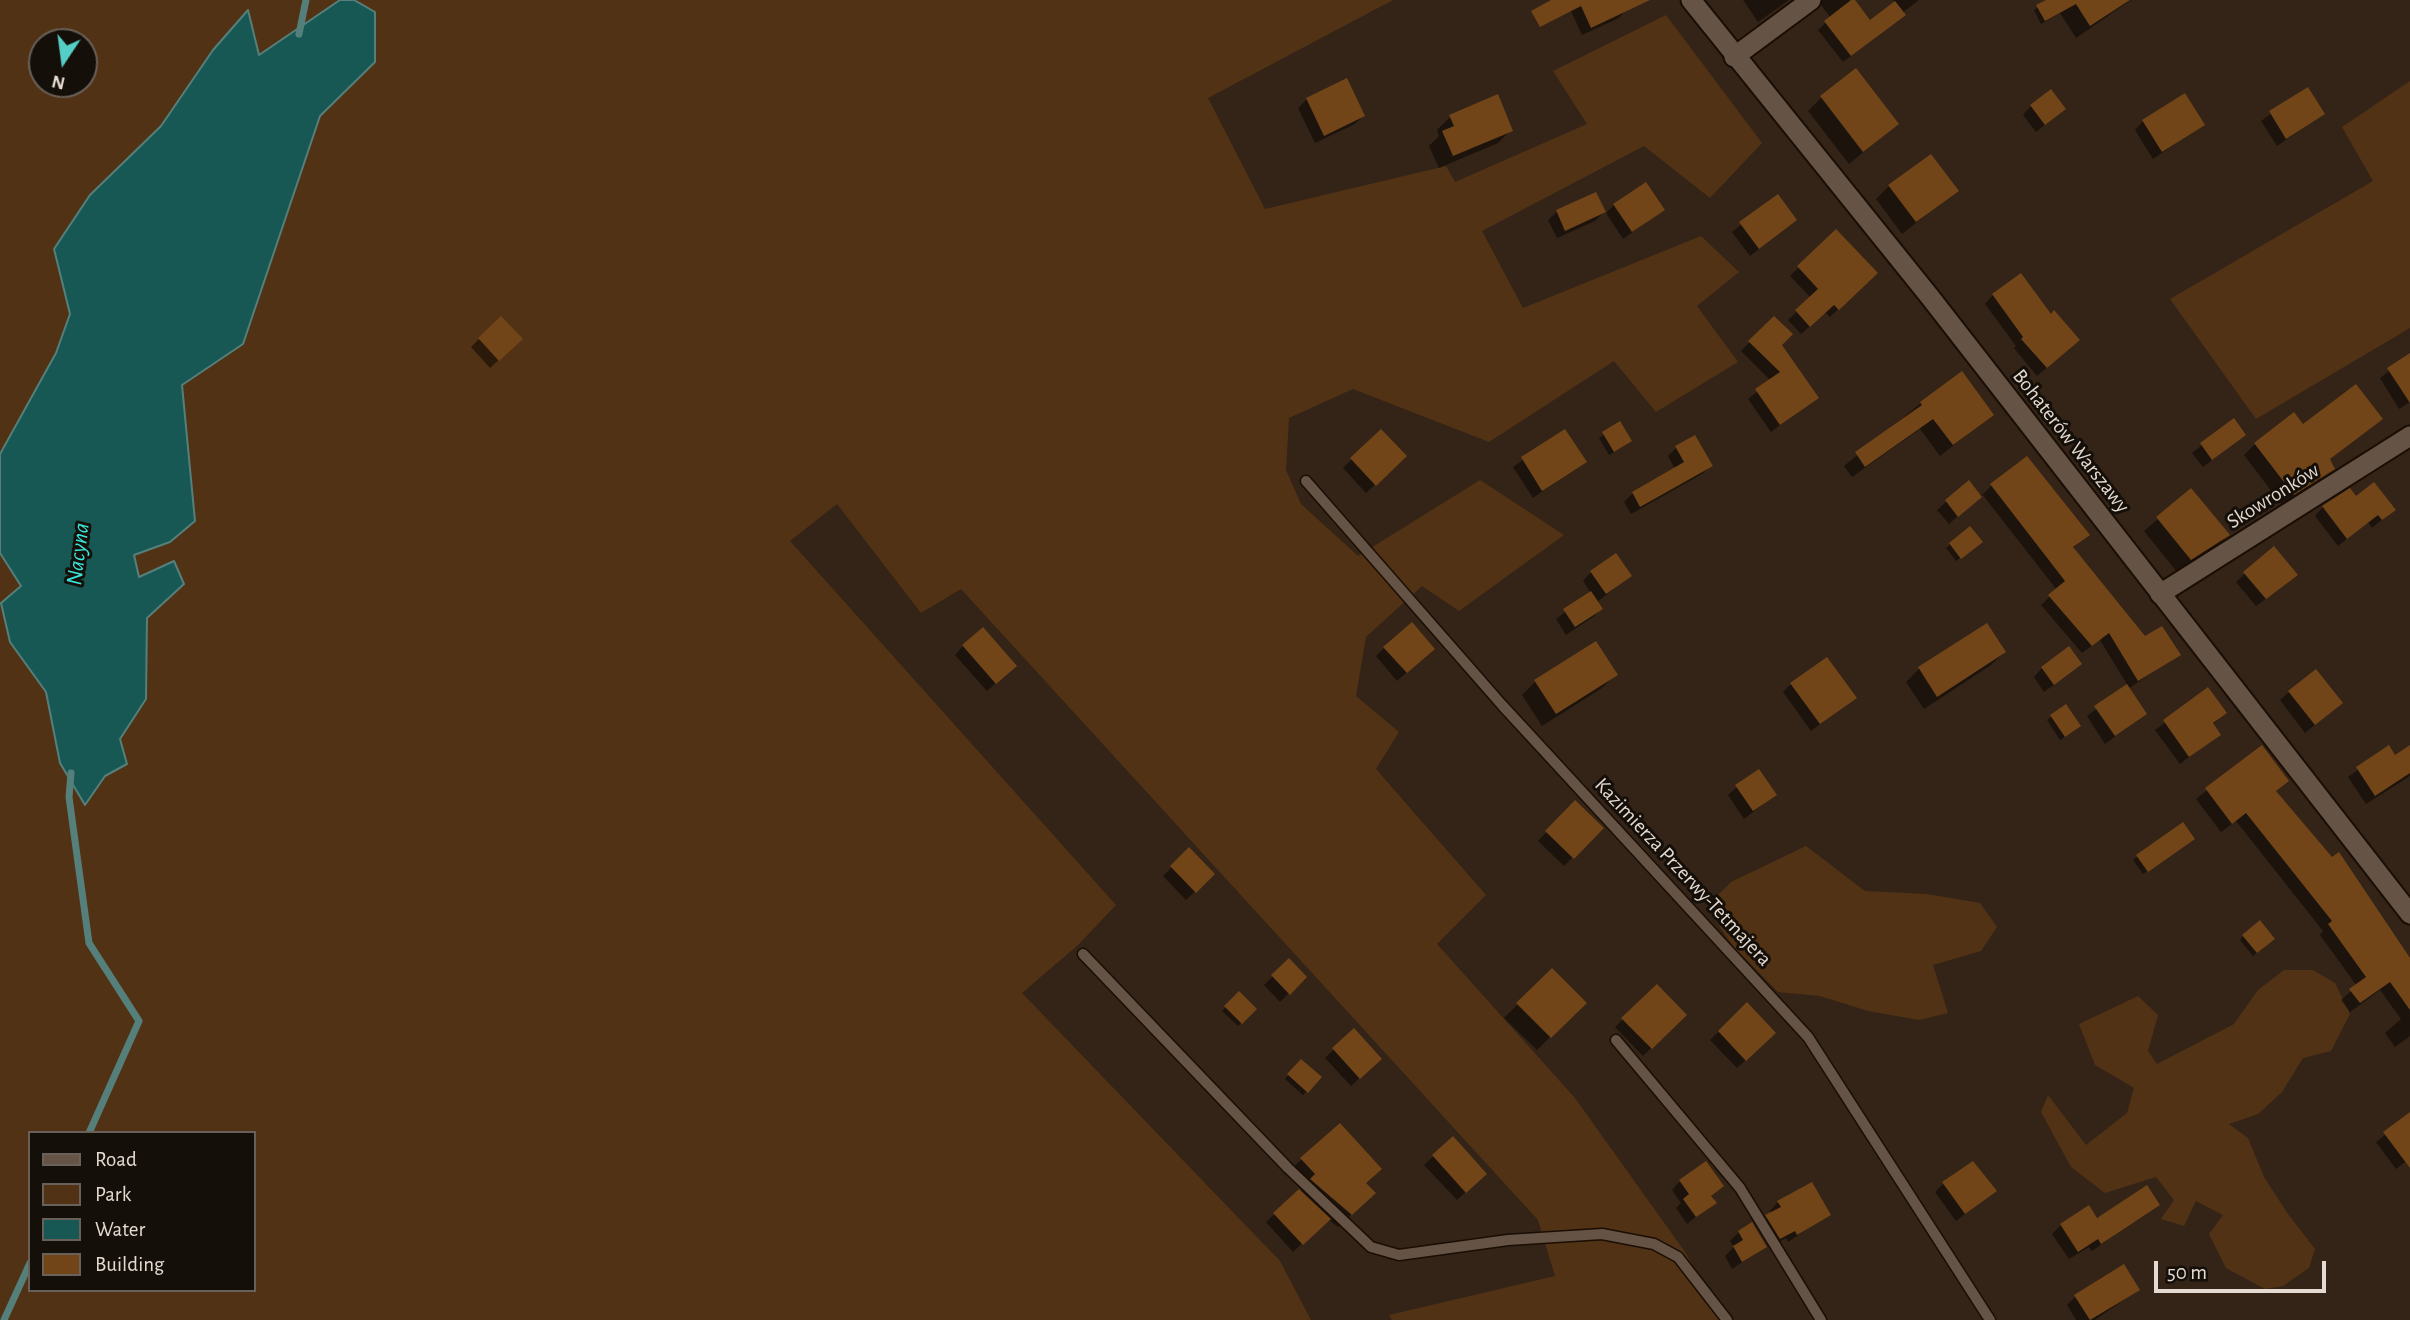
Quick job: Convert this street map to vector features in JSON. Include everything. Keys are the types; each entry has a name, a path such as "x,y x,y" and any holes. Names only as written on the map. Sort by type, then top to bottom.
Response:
{"street":[{"name":"Bohaterów Warszawy","path":"1691,0 1734,57 1930,297 2410,914"},
{"path":"1734,57 1811,0"},
{"name":"Skowronków","path":"2160,594 2410,436"}],"lane":[{"name":"Kazimierza Przerwy-Tetmajera","path":"1306,481 1502,705 1808,1037 1990,1320"},
{"path":"1083,954 1279,1158 1371,1247 1399,1255 1508,1240 1602,1234 1654,1244 1678,1257 1727,1320"},
{"path":"1616,1040 1740,1188 1821,1320"}],"green space":[{"path":"0,0 1393,0 1208,98 1265,209 1446,166 1455,182 1587,124 1553,71 1666,15 1762,143 1710,198 1644,146 1482,231 1523,308 1701,236 1739,272 1697,306 1738,362 1656,412 1614,361 1489,442 1353,389 1289,418 1286,470 1301,504 1358,556 1480,480 1564,535 1459,611 1422,586 1366,637 1356,696 1399,732 1376,769 1486,895 1437,944 1575,1098 1685,1252 1723,1320 1392,1320 1389,1315 1555,1276 1538,1220 961,589 921,613 837,504 790,541 1116,905 1078,945 1022,993 1280,1261 1311,1320 0,1320"},
{"path":"2410,81 2410,328 2256,419 2170,299 2373,181 2342,127"},
{"path":"1806,846 1865,891 1927,894 1980,903 1997,927 1981,951 1933,965 1948,1013 1919,1020 1868,1011 1820,996 1778,992 1733,946 1719,926 1713,900 1731,882"},
{"path":"2284,970 2313,970 2335,983 2350,1014 2331,1051 2303,1058 2282,1092 2258,1114 2229,1124 2248,1138 2264,1177 2315,1249 2309,1268 2283,1286 2265,1289 2226,1268 2209,1234 2223,1215 2196,1201 2184,1226 2161,1219 2174,1200 2156,1177 2105,1193 2071,1167 2041,1112 2048,1095 2086,1145 2127,1113 2134,1088 2095,1065 2079,1024 2138,996 2158,1015 2148,1051 2157,1064 2234,1024 2258,990"}],"water":[{"path":"340,0 354,0 375,12 375,62 320,116 243,344 182,385 195,521 170,542 134,555 139,577 174,561 184,584 147,618 146,699 120,739 127,764 105,776 85,805 60,763 46,692 10,642 1,603 21,586 0,553 0,454 56,353 70,314 54,249 90,195 161,126 213,50 248,10 259,55"}],"building":[{"path":"1551,0 1650,0 1591,28 1581,6 1540,27 1531,11"},
{"path":"1851,0 1855,0 1870,20 1895,1 1906,15 1851,56 1824,21"},
{"path":"2046,0 2130,0 2090,26 2076,4 2045,21 2036,5"},
{"path":"1856,68 1899,124 1863,152 1820,96"},
{"path":"1347,78 1365,116 1324,136 1306,98"},
{"path":"2308,87 2325,114 2286,139 2269,111"},
{"path":"2051,89 2066,109 2045,125 2030,105"},
{"path":"2185,93 2205,125 2162,152 2142,120"},
{"path":"1498,94 1513,131 1453,156 1442,131 1454,126 1449,115"},
{"path":"1931,154 1959,191 1916,222 1888,185"},
{"path":"1646,182 1665,210 1632,232 1613,204"},
{"path":"1596,192 1606,212 1565,231 1556,210"},
{"path":"1778,194 1797,220 1759,249 1739,222"},
{"path":"1836,229 1878,273 1839,310 1834,305 1810,327 1795,310 1818,289 1797,266"},
{"path":"2021,273 2051,314 2054,310 2080,340 2047,368 2021,339 2023,337 1992,294"},
{"path":"501,316 523,339 499,361 478,338"},
{"path":"1774,316 1793,334 1782,345 1819,398 1780,425 1755,389 1780,372 1748,341"},
{"path":"2410,353 2410,403 2387,368"},
{"path":"1962,371 1994,415 1953,445 1933,419 1865,467 1855,452 1922,405 1920,402"},
{"path":"2356,384 2383,419 2330,459 2335,469 2294,495 2254,443 2294,412 2303,424"},
{"path":"2234,418 2246,435 2212,460 2200,443"},
{"path":"1620,421 1632,441 1614,452 1602,432"},
{"path":"1381,429 1407,456 1376,486 1350,458"},
{"path":"1565,429 1587,462 1542,491 1521,457"},
{"path":"1695,435 1713,466 1640,507 1632,492 1684,462 1675,446"},
{"path":"2027,456 2090,535 2073,547 2145,636 2162,626 2181,655 2138,681 2109,633 2092,646 2048,595 2065,581 1990,484"},
{"path":"1969,480 1982,497 1958,517 1945,500"},
{"path":"2374,482 2396,510 2382,520 2378,515 2347,539 2322,506 2350,488 2356,496"},
{"path":"2191,488 2230,535 2191,560 2156,517"},
{"path":"1970,526 1983,542 1961,559 1949,543"},
{"path":"2274,546 2298,575 2266,599 2243,572"},
{"path":"1616,553 1632,576 1606,594 1590,571"},
{"path":"1591,591 1603,609 1575,627 1563,609"},
{"path":"1412,622 1435,649 1407,673 1383,647"},
{"path":"1987,623 2006,652 1937,697 1918,667"},
{"path":"983,627 1017,666 996,684 962,645"},
{"path":"1596,641 1618,675 1556,714 1534,680"},
{"path":"2069,646 2082,664 2054,685 2041,667"},
{"path":"1827,657 1857,698 1820,724 1790,683"},
{"path":"2316,669 2343,703 2315,725 2288,691"},
{"path":"2127,684 2147,714 2115,736 2094,706"},
{"path":"2208,687 2227,713 2213,723 2221,735 2189,757 2163,720"},
{"path":"2066,704 2081,726 2065,737 2050,715"},
{"path":"2262,745 2289,781 2276,791 2332,857 2339,852 2410,958 2410,1010 2390,982 2360,1003 2349,989 2366,977 2328,924 2332,921 2246,813 2232,824 2205,788"},
{"path":"2389,745 2395,755 2410,745 2410,773 2375,796 2356,767"},
{"path":"1759,769 1777,795 1753,811 1735,785"},
{"path":"1575,800 1604,828 1574,859 1545,831"},
{"path":"2183,822 2195,839 2148,872 2136,855"},
{"path":"1189,847 1215,874 1196,893 1170,866"},
{"path":"2260,920 2275,939 2257,953 2242,935"},
{"path":"1289,958 1307,977 1290,995 1271,975"},
{"path":"1552,968 1587,1003 1551,1038 1516,1003"},
{"path":"1657,984 1687,1015 1652,1049 1621,1018"},
{"path":"1239,991 1257,1009 1242,1024 1224,1006"},
{"path":"1747,1002 1776,1033 1746,1061 1718,1031"},
{"path":"1354,1028 1382,1059 1360,1079 1332,1048"},
{"path":"1301,1059 1322,1077 1308,1093 1287,1074"},
{"path":"2410,1112 2410,1168 2383,1132"},
{"path":"1340,1123 1382,1169 1366,1183 1376,1193 1352,1215 1310,1179 1315,1174 1300,1158"},
{"path":"1453,1136 1487,1174 1466,1193 1432,1155"},
{"path":"1706,1161 1724,1186 1711,1196 1717,1203 1696,1217 1683,1199 1689,1194 1679,1180"},
{"path":"1973,1161 1997,1191 1965,1214 1942,1182"},
{"path":"1812,1182 1831,1215 1797,1235 1795,1231 1780,1239 1765,1215 1781,1207 1777,1201"},
{"path":"2147,1185 2160,1205 2101,1244 2098,1239 2078,1252 2060,1224 2089,1205 2097,1218"},
{"path":"1299,1189 1331,1219 1303,1245 1273,1213"},
{"path":"1752,1222 1767,1247 1742,1262 1733,1246 1743,1240 1738,1231"},
{"path":"2124,1264 2140,1290 2090,1320 2074,1295"}],"waterway":[{"name":"Nacyna","path":"299,34 306,0"},
{"name":"Nacyna","path":"71,773 69,797 89,943 139,1021 90,1131"},
{"name":"Nacyna","path":"4,1320 28,1267"}]}
